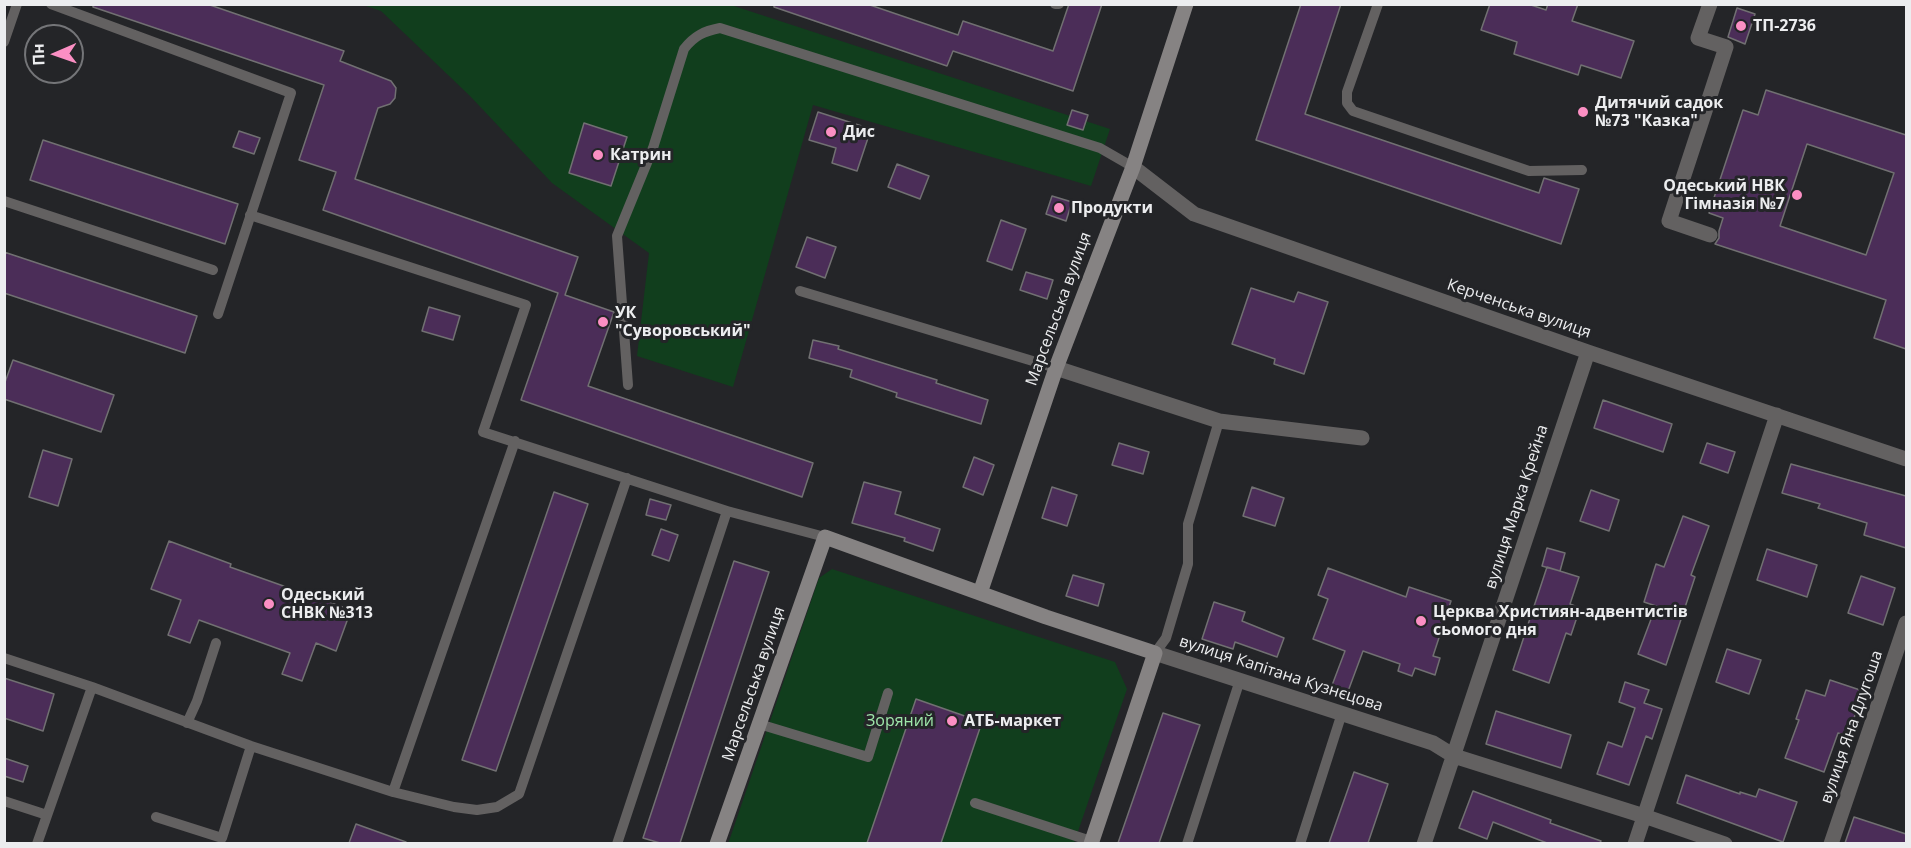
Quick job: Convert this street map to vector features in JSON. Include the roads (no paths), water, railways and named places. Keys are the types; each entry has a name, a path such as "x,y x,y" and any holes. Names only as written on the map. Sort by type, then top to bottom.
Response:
{"street":[{"name":"Марсельська вулиця","path":"980,593 1056,368 1133,167 1186,4"},
{"path":"1710,4 1698,38 1726,47 1669,222 1710,235"},
{"name":"Керченська вулиця","path":"1133,167 1194,214 1588,352 1906,459"},
{"name":"вулиця Марка Крейна","path":"1425,843 1588,352"},
{"path":"1056,368 1218,421 1362,438"},
{"path":"1635,843 1777,415"},
{"name":"Марсельська вулиця","path":"717,843 825,537"},
{"name":"вулиця Капітана Кузнєцова","path":"825,537 1155,653 1434,743 1454,756 1725,843"},
{"name":"вулиця Яна Длугоша","path":"1831,843 1906,623"},
{"path":"1091,842 1155,653"}],"lane":[{"path":"4,42 17,4"},
{"path":"51,4 291,93 218,314"},
{"path":"1378,4 1347,92 1347,103 1353,111 1529,171 1582,170"},
{"path":"628,385 617,236 653,148 684,49 691,39 703,32 720,28 732,31 1100,148 1133,167"},
{"path":"4,201 213,270"},
{"path":"250,215 526,305 483,432 727,511 825,537"},
{"path":"800,291 1056,368"},
{"path":"1155,653 1166,638 1188,564 1188,524 1218,421"},
{"path":"393,792 514,441"},
{"path":"4,658 92,687 251,746 393,792 454,807 477,810 497,807 519,794 627,478"},
{"path":"617,843 727,511"},
{"path":"187,723 197,701 216,643"},
{"path":"1187,843 1240,680"},
{"path":"37,843 92,687"},
{"path":"759,724 868,757 888,693"},
{"path":"1300,843 1342,713"},
{"path":"156,817 222,838 251,746"},
{"path":"4,801 47,815"},
{"path":"975,803 1091,842"}],"place":[{"name":"ТП-2736","path":"1741,26"},
{"name":"Дитячий садок №73 \"Казка\"","path":"1583,112"},
{"name":"Дис","path":"831,132"},
{"name":"Катрин","path":"598,155"},
{"name":"Одеський НВК Гімназія №7","path":"1797,195"},
{"name":"Продукти","path":"1059,208"},
{"name":"УК \"Суворовський\"","path":"603,322"},
{"name":"Одеський СНВК №313","path":"269,604"},
{"name":"Церква Християн-адвентистів сьомого дня","path":"1421,621"},
{"name":"АТБ-маркет","path":"952,721"}],"park label":[{"name":"Зоряний","path":"900,721"}]}
